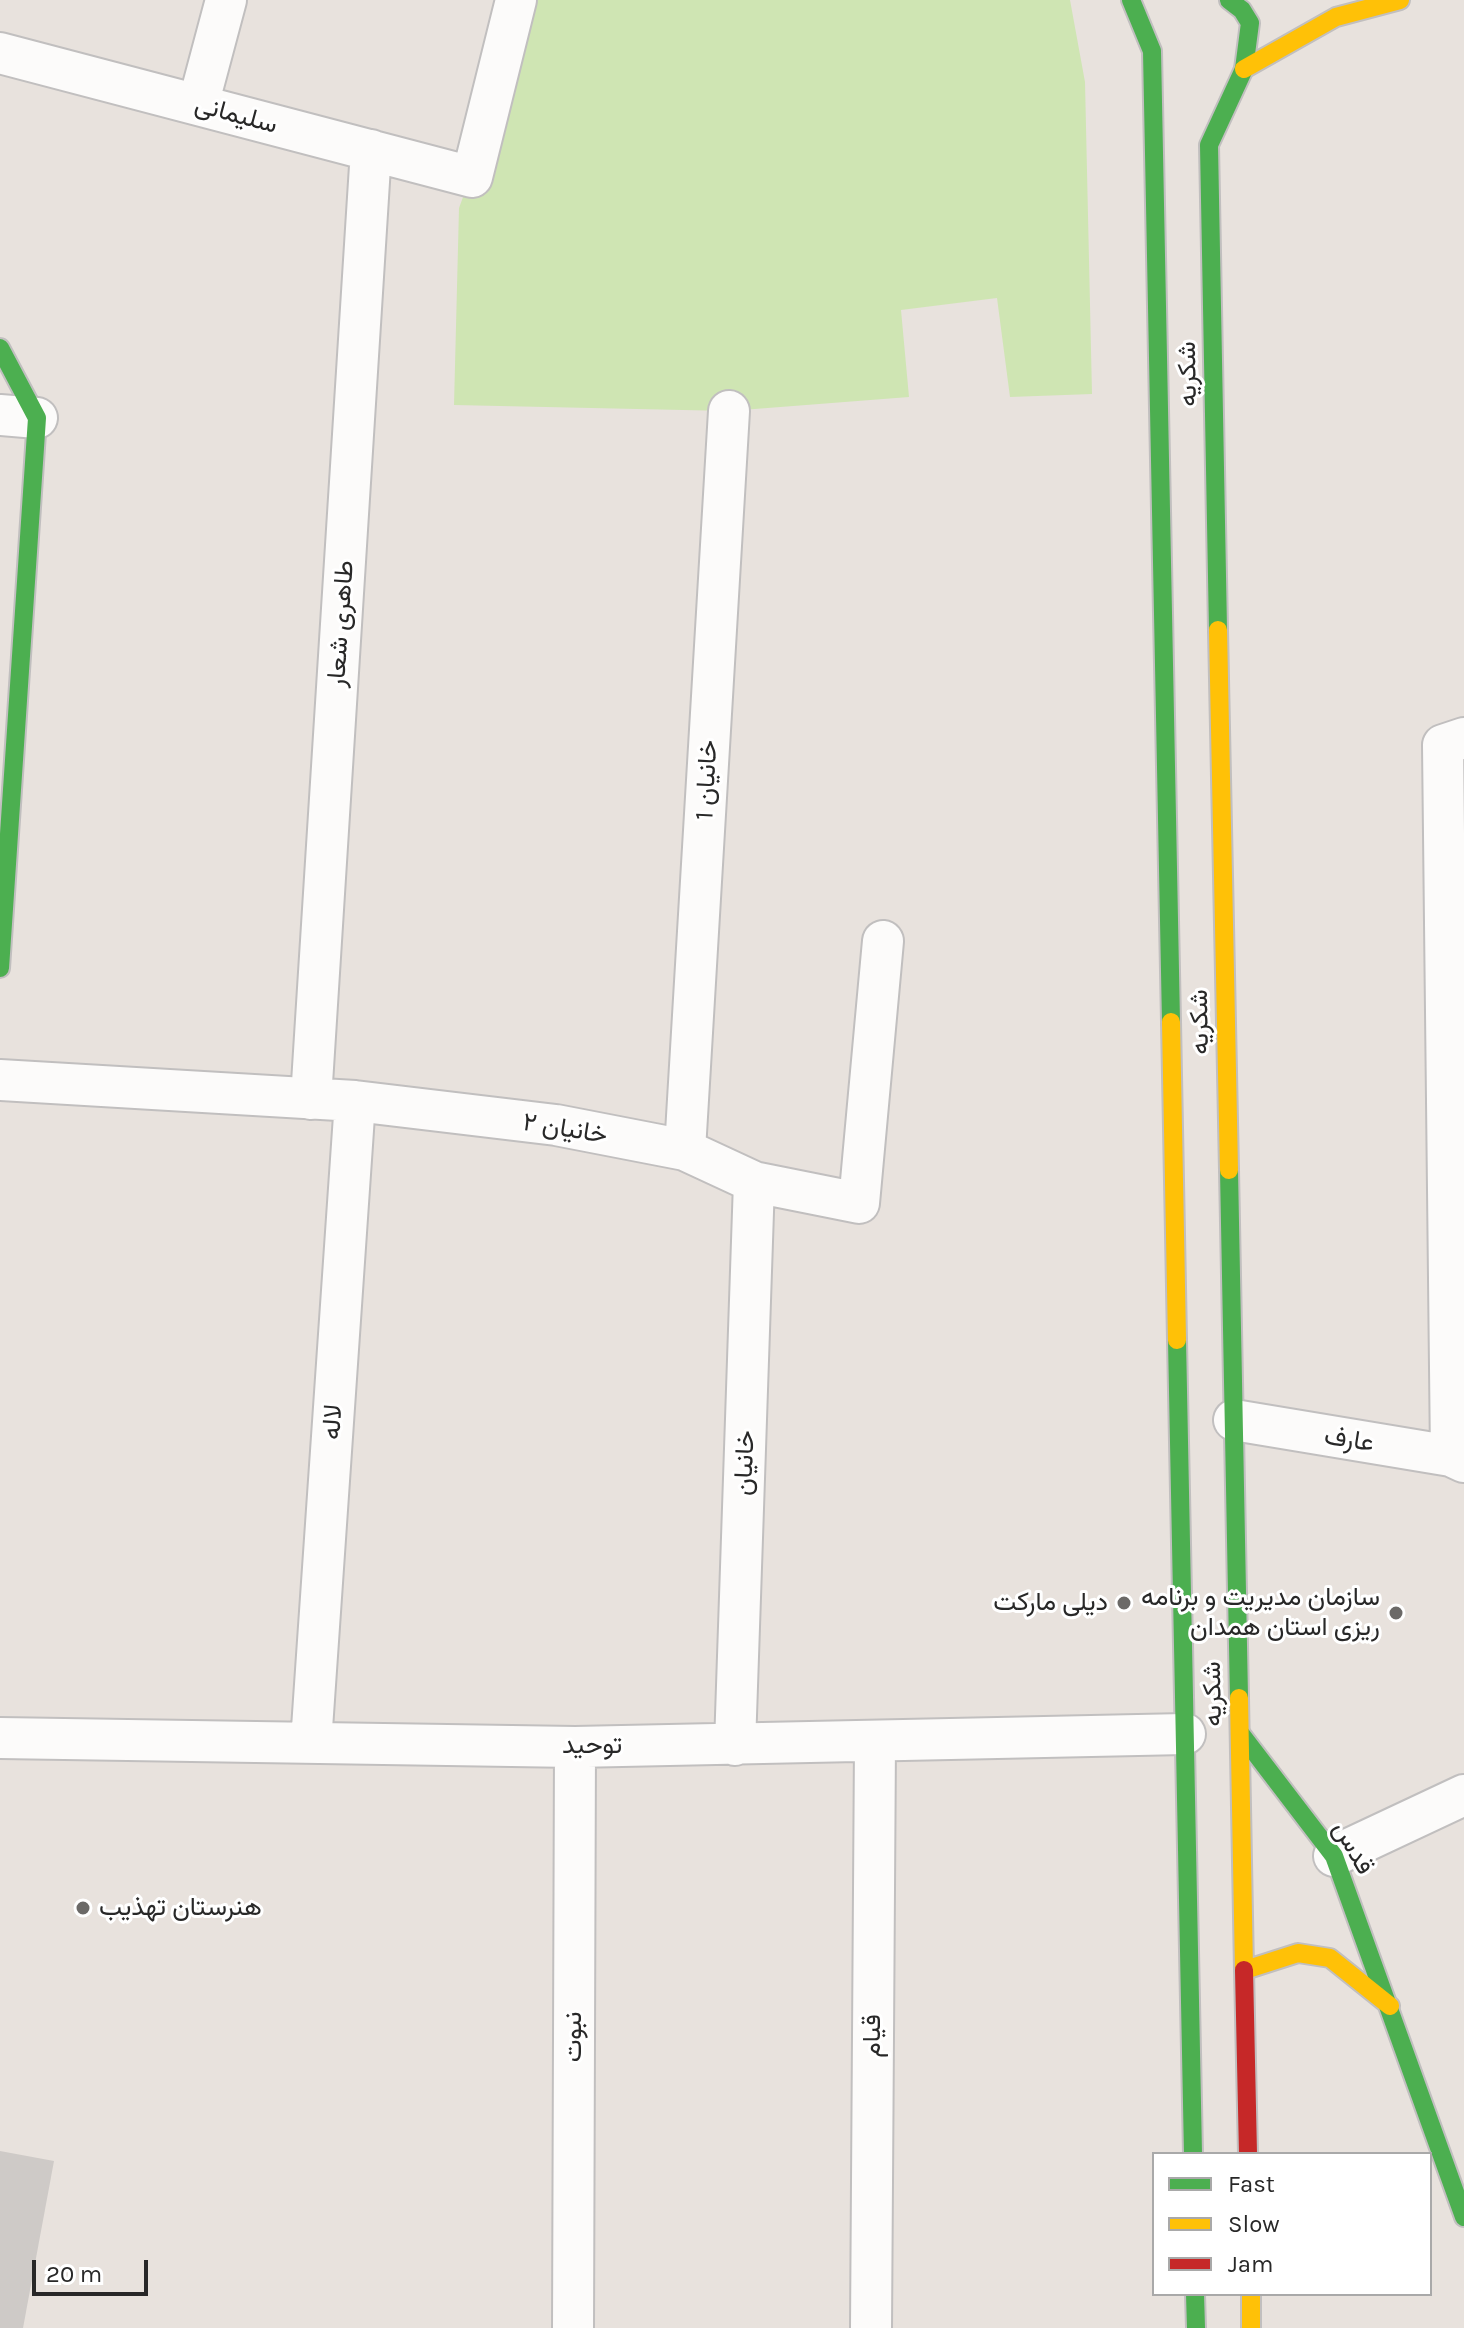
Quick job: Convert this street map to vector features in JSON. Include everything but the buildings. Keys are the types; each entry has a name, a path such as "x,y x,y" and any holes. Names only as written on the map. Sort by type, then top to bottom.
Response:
{"main road":[{"name":"شکریه","path":"1131,0 1152,51 1193,2152"},
{"name":"شکریه","path":"1229,0 1250,23 1244,69 1209,145 1248,2152"},
{"path":"1244,69 1336,17 1400,0"},
{"path":"1152,51 1159,23"},
{"path":"0,348 19,416 0,968"},
{"name":"قدس","path":"1240,1733 1334,1856 1464,2217"},
{"path":"1245,1970 1298,1953 1330,1958 1390,2006"},
{"path":"1195,2296 1196,2328"},
{"path":"1251,2296 1251,2328"}],"street":[{"path":"198,105 226,0"},
{"name":"سلیمانی","path":"0,53 472,177 516,0"},
{"name":"طاهری شعار","path":"311,1099 371,150"},
{"name":"خانیان 1","path":"685,1150 729,411"},
{"path":"1458,1459 1443,745 1464,738"},
{"name":"خانیان ۲","path":"0,1080 355,1101 556,1125 685,1150 754,1182 859,1203 883,941"},
{"name":"لاله","path":"311,1743 355,1101"},
{"name":"خانیان","path":"735,1745 754,1182"},
{"name":"عارف","path":"1234,1420 1458,1459"},
{"name":"توحید","path":"0,1738 575,1747 1185,1734"},
{"name":"قیام","path":"871,2328 875,1743"},
{"name":"نبوت","path":"573,2328 575,1747"},
{"path":"1334,1856 1464,1795"}],"green space":[{"path":"536,0 1070,0 1085,82 1092,394 1010,397 997,298 901,310 909,397 729,411 454,405 459,208"}],"traffic: fast":[{"path":"1131,0 1152,51 1171,1022"},
{"path":"1218,630 1209,145 1244,69 1250,23 1242,10 1229,0"},
{"path":"0,348 37,418 0,968"},
{"path":"1229,1170 1239,1698"},
{"path":"1177,1340 1193,2152"},
{"path":"1240,1733 1334,1856 1464,2217"},
{"path":"1195,2296 1196,2328"}],"traffic: slow":[{"path":"1244,69 1336,17 1400,0"},
{"path":"1218,630 1229,1170"},
{"path":"1171,1022 1177,1340"},
{"path":"1239,1698 1244,1970"},
{"path":"1245,1970 1298,1953 1330,1958 1390,2006"},
{"path":"1251,2296 1251,2328"}],"traffic: jam":[{"path":"1244,1970 1248,2152"}],"place":[{"name":"دیلی مارکت","path":"1124,1603"},
{"name":"سازمان مدیریت و برنامه ریزی استان همدان","path":"1396,1613"},
{"name":"هنرستان تهذیب","path":"83,1908"}]}
